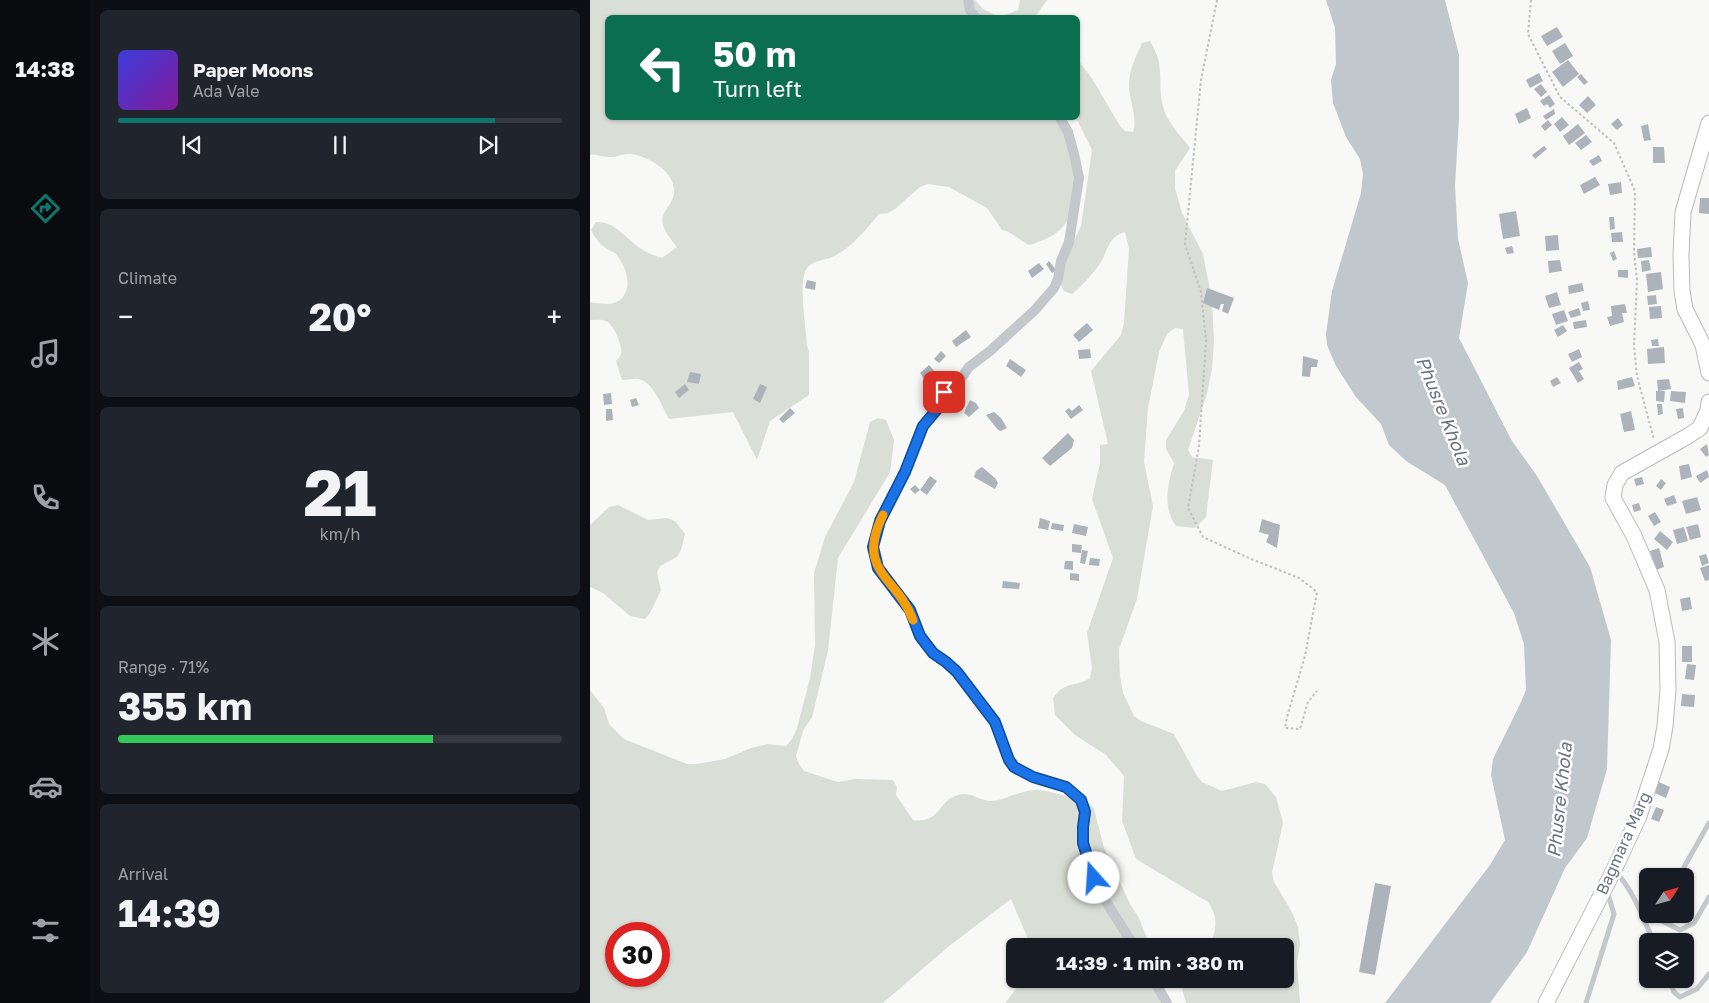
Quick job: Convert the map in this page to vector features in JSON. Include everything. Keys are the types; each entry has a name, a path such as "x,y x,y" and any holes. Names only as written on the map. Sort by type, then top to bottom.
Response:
{"main road":[{"path":"1709,123 1683,212 1681,256 1682,291 1685,309 1703,345 1709,373"},
{"name":"Bagmara Marg","path":"1546,1003 1614,870 1639,816 1661,749 1668,690 1667,642 1657,590 1634,536 1613,498 1615,485 1622,473 1700,428 1709,409"}],"street":[{"path":"968,0 970,10 974,15"},
{"path":"1061,120 1068,132 1079,178 1069,242 1061,261 1058,279 1054,288 1035,310 990,351 969,367 958,381 944,392 939,407 923,426 905,472 880,521 873,547 878,568 910,610 920,636 933,653 957,672 990,714 995,722 1009,760 1014,767 1033,777 1066,787 1081,800 1085,812 1083,843 1087,860 1105,900 1129,938"},
{"path":"1158,988 1167,1003"}],"lane":[{"path":"1684,868 1709,823"},
{"path":"1614,870 1626,884 1639,905"},
{"path":"1586,1003 1614,914 1605,885"},
{"path":"1666,923 1680,930 1694,923 1709,896"},
{"path":"1672,988 1680,997 1697,989 1709,974"}],"path":[{"path":"1217,0 1201,80 1185,244 1201,292 1206,341 1199,446 1188,508 1203,537 1299,578 1317,592 1306,656 1286,717 1285,728 1300,729 1308,702 1316,691"},
{"path":"1531,0 1528,34 1560,97 1614,143 1635,191 1634,251 1637,280 1634,346 1637,376 1657,452"}],"shaded area":[{"path":"590,0 975,0 983,9 995,15 605,15 605,120 1058,120 1070,154 1073,169 1074,197 1064,226 1055,234 1029,245 1009,232 1002,230 987,208 949,187 928,184 920,187 895,209 888,213 879,214 847,248 830,258 810,265 803,279 804,318 809,353 809,395 770,421 757,460 733,412 669,419 649,385 638,379 622,380 616,361 621,354 621,346 615,331 606,321 590,320 590,302 612,304 620,300 626,292 627,275 615,253 601,244 591,230 596,222 609,224 642,250 662,258 677,247 671,240 663,222 664,213 674,193 673,185 671,178 666,172 646,158 632,154 613,157 590,155"},
{"path":"1020,0 1047,0 1036,15 1005,15 1018,10"},
{"path":"1150,41 1160,66 1161,97 1165,112 1174,128 1190,148 1175,171 1175,188 1182,213 1203,254 1212,300 1214,342 1212,369 1207,394 1188,450 1192,457 1213,460 1206,517 1195,528 1176,526 1169,511 1168,503 1168,487 1174,463 1166,449 1166,440 1184,411 1189,394 1183,329 1175,328 1167,334 1159,352 1148,408 1144,462 1153,506 1137,599 1119,649 1123,693 1134,716 1141,721 1174,734 1202,782 1222,791 1256,782 1265,784 1276,797 1283,823 1272,873 1274,882 1292,912 1298,927 1300,945 1297,962 1300,1003 1186,1003 1183,988 1294,988 1294,938 1213,938 1215,918 1208,902 1136,859 1122,821 1124,776 1106,755 1075,735 1055,715 1053,698 1058,692 1066,686 1090,678 1092,668 1087,633 1113,558 1092,499 1100,463 1100,445 1108,444 1091,371 1121,335 1124,323 1129,249 1125,232 1119,234 1112,240 1104,257 1084,283 1072,294 1064,291 1060,283 1062,266 1081,226 1092,150 1077,120 1080,120 1080,63 1093,80 1120,126 1125,131 1133,132 1134,114 1129,85 1133,63 1142,43"},
{"path":"878,418 886,420 894,440 889,474 838,558 828,651 812,717 803,731 796,756 799,764 804,771 838,782 855,779 893,780 897,787 896,795 913,820 929,818 951,798 962,794 991,801 1024,792 1041,790 1089,803 1094,809 1104,848 1130,904 1139,918 1147,938 1028,938 1011,899 949,946 883,1003 590,1003 590,690 604,708 609,724 624,739 687,764 725,759 751,748 768,744 786,746 797,728 810,678 815,645 814,573 825,537 854,482 870,422"},
{"path":"618,505 648,520 667,518 675,521 685,534 677,557 660,566 657,573 661,590 645,619 630,616 603,593 590,587 590,525 609,507"},
{"path":"1017,988 1158,988 1161,1003 1005,1003"}],"water":[{"name":"Phusre Khola","path":"1326,0 1445,0 1459,55 1459,118 1455,186 1458,239 1468,283 1459,338 1512,441 1537,476 1590,567 1611,640 1607,769 1587,838 1565,868 1527,952 1490,1003 1385,1003 1490,865 1505,840 1491,775 1493,759 1526,690 1524,644 1514,613 1445,485 1406,461 1389,445 1381,424 1356,397 1336,366 1327,345 1326,334 1332,291 1361,193 1363,174 1360,159 1346,137 1333,103 1331,80 1336,64 1335,28"}],"building":[{"path":"1557,27 1563,37 1547,46 1541,36"},
{"path":"1565,43 1573,56 1560,64 1552,51"},
{"path":"1568,60 1579,74 1563,87 1552,72"},
{"path":"1539,73 1543,81 1530,88 1526,80"},
{"path":"1581,74 1588,82 1584,85 1577,77"},
{"path":"1541,84 1547,92 1541,97 1534,89"},
{"path":"1549,95 1555,104 1550,108 1547,104 1544,106 1540,101"},
{"path":"1588,96 1596,105 1587,113 1579,105"},
{"path":"1527,108 1531,118 1519,124 1515,114"},
{"path":"1554,109 1555,114 1546,120 1543,116"},
{"path":"1562,117 1569,125 1560,132 1554,124"},
{"path":"1618,118 1623,125 1617,130 1611,124"},
{"path":"1548,120 1552,125 1545,131 1541,126"},
{"path":"1578,124 1585,133 1569,145 1563,136"},
{"path":"1648,124 1651,140 1644,141 1641,126"},
{"path":"1586,135 1592,142 1581,150 1575,143"},
{"path":"1544,146 1547,149 1535,159 1532,155"},
{"path":"1653,147 1664,147 1665,163 1653,163"},
{"path":"1599,155 1602,161 1593,166 1589,161"},
{"path":"1595,177 1600,185 1584,194 1580,185"},
{"path":"1621,182 1622,193 1610,195 1608,184"},
{"path":"1700,198 1709,198 1709,214 1699,213"},
{"path":"1516,211 1520,236 1503,239 1499,214"},
{"path":"1609,217 1614,217 1615,229 1610,230"},
{"path":"1622,232 1623,242 1612,242 1611,233"},
{"path":"1558,235 1559,250 1546,251 1545,236"},
{"path":"1512,246 1514,253 1507,254 1505,248"},
{"path":"1651,247 1652,257 1638,258 1637,249"},
{"path":"1614,251 1617,259 1613,261 1610,253"},
{"path":"1560,260 1562,271 1549,273 1548,261"},
{"path":"1649,260 1651,270 1642,272 1641,261"},
{"path":"1049,261 1056,270 1052,273 1046,264"},
{"path":"1039,263 1044,269 1032,278 1028,271"},
{"path":"1618,270 1628,270 1628,278 1618,277"},
{"path":"1661,272 1663,289 1648,292 1646,274"},
{"path":"807,280 816,282 815,290 805,288"},
{"path":"1582,283 1584,291 1569,294 1568,286"},
{"path":"1207,288 1234,298 1228,314 1222,311 1224,304 1221,304 1219,310 1203,303"},
{"path":"1557,292 1561,305 1549,308 1545,296"},
{"path":"1656,295 1657,304 1648,305 1647,296"},
{"path":"1588,301 1590,310 1583,311 1581,303"},
{"path":"1625,304 1627,313 1622,313 1624,322 1610,326 1607,317 1612,316 1611,306"},
{"path":"1661,306 1662,318 1650,319 1649,307"},
{"path":"1579,308 1581,315 1571,318 1568,312"},
{"path":"1564,310 1568,321 1556,325 1552,314"},
{"path":"1586,320 1587,327 1574,329 1573,322"},
{"path":"1087,323 1093,330 1079,342 1073,335"},
{"path":"1563,325 1567,331 1558,337 1554,330"},
{"path":"966,330 971,337 956,347 952,341"},
{"path":"1658,339 1659,346 1652,346 1651,340"},
{"path":"1664,347 1665,363 1648,364 1647,349"},
{"path":"1090,349 1091,358 1079,359 1078,350"},
{"path":"1579,349 1582,357 1572,362 1568,354"},
{"path":"941,351 946,356 939,363 934,359"},
{"path":"1303,356 1318,360 1317,367 1311,367 1310,377 1302,376"},
{"path":"1010,359 1026,370 1021,377 1006,366"},
{"path":"1579,362 1583,369 1579,371 1584,379 1578,383 1569,368"},
{"path":"929,365 935,372 925,380 920,373"},
{"path":"690,372 701,374 699,384 687,382"},
{"path":"1557,377 1561,383 1553,387 1550,381"},
{"path":"1632,377 1635,386 1618,390 1617,381"},
{"path":"1669,379 1671,389 1658,391 1657,380"},
{"path":"685,384 689,390 679,398 675,392"},
{"path":"760,384 767,387 760,403 753,399"},
{"path":"1656,391 1665,391 1664,402 1656,401"},
{"path":"1671,391 1686,392 1685,403 1670,401"},
{"path":"611,393 612,404 604,405 603,394"},
{"path":"636,398 639,405 632,407 630,400"},
{"path":"970,400 976,403 979,408 969,417 964,413"},
{"path":"1657,404 1662,404 1663,414 1658,415"},
{"path":"1079,405 1083,410 1071,419 1065,411 1069,408 1072,411"},
{"path":"790,408 795,413 783,423 779,419"},
{"path":"1683,408 1684,418 1678,419 1676,409"},
{"path":"606,409 612,409 613,420 606,421"},
{"path":"1631,411 1635,430 1624,432 1620,414"},
{"path":"994,412 1001,418 1007,428 1001,431 998,430 986,415"},
{"path":"1068,433 1074,440 1072,448 1050,466 1042,458"},
{"path":"1707,444 1709,455 1706,457 1700,449"},
{"path":"1689,464 1692,477 1681,480 1679,466"},
{"path":"982,467 998,483 995,489 974,477 976,471"},
{"path":"1707,470 1709,477 1700,483 1696,476"},
{"path":"930,476 937,481 927,495 920,490"},
{"path":"1642,477 1644,484 1636,486 1634,479"},
{"path":"1661,479 1666,483 1661,490 1656,486"},
{"path":"915,485 920,490 915,494 910,489"},
{"path":"1674,495 1677,503 1667,506 1664,499"},
{"path":"1697,497 1701,510 1686,514 1682,501"},
{"path":"1639,503 1641,510 1634,512 1632,505"},
{"path":"1655,512 1661,522 1654,526 1648,516"},
{"path":"1040,518 1050,521 1048,530 1038,528"},
{"path":"1262,519 1280,525 1277,548 1266,542 1269,535 1259,532"},
{"path":"1052,523 1064,525 1063,531 1051,529"},
{"path":"1074,524 1088,527 1086,536 1072,533"},
{"path":"1698,524 1701,537 1690,540 1686,527"},
{"path":"1684,527 1688,541 1677,544 1673,530"},
{"path":"1660,531 1673,542 1667,550 1654,539"},
{"path":"1072,544 1082,545 1081,553 1072,552"},
{"path":"1659,548 1664,567 1656,570 1650,551"},
{"path":"1082,550 1088,551 1085,564 1080,563"},
{"path":"1706,554 1709,563 1702,566 1699,556"},
{"path":"1090,558 1100,559 1099,566 1089,565"},
{"path":"1065,561 1073,561 1073,570 1064,569"},
{"path":"1709,565 1709,580 1705,581 1700,568"},
{"path":"1070,573 1079,574 1079,581 1070,580"},
{"path":"1003,581 1020,583 1019,589 1002,588"},
{"path":"1690,597 1692,609 1682,611 1680,599"},
{"path":"1682,646 1692,646 1692,662 1682,662"},
{"path":"1687,664 1696,665 1694,680 1685,679"},
{"path":"1682,694 1695,695 1694,707 1681,706"},
{"path":"1659,782 1670,787 1666,798 1655,793"},
{"path":"1656,807 1664,810 1659,822 1651,819"},
{"path":"1375,883 1391,886 1375,975 1359,972"}],"slow traffic":[{"path":"883,515 873,547 878,568 910,610 913,620"}],"route":[{"path":"944,392 939,407 923,426 906,465 905,472 880,521 873,547 878,568 910,610 920,636 933,653 957,672 995,722 1009,760 1014,767 1033,777 1066,787 1081,800 1085,812 1083,843 1094,878"}]}
